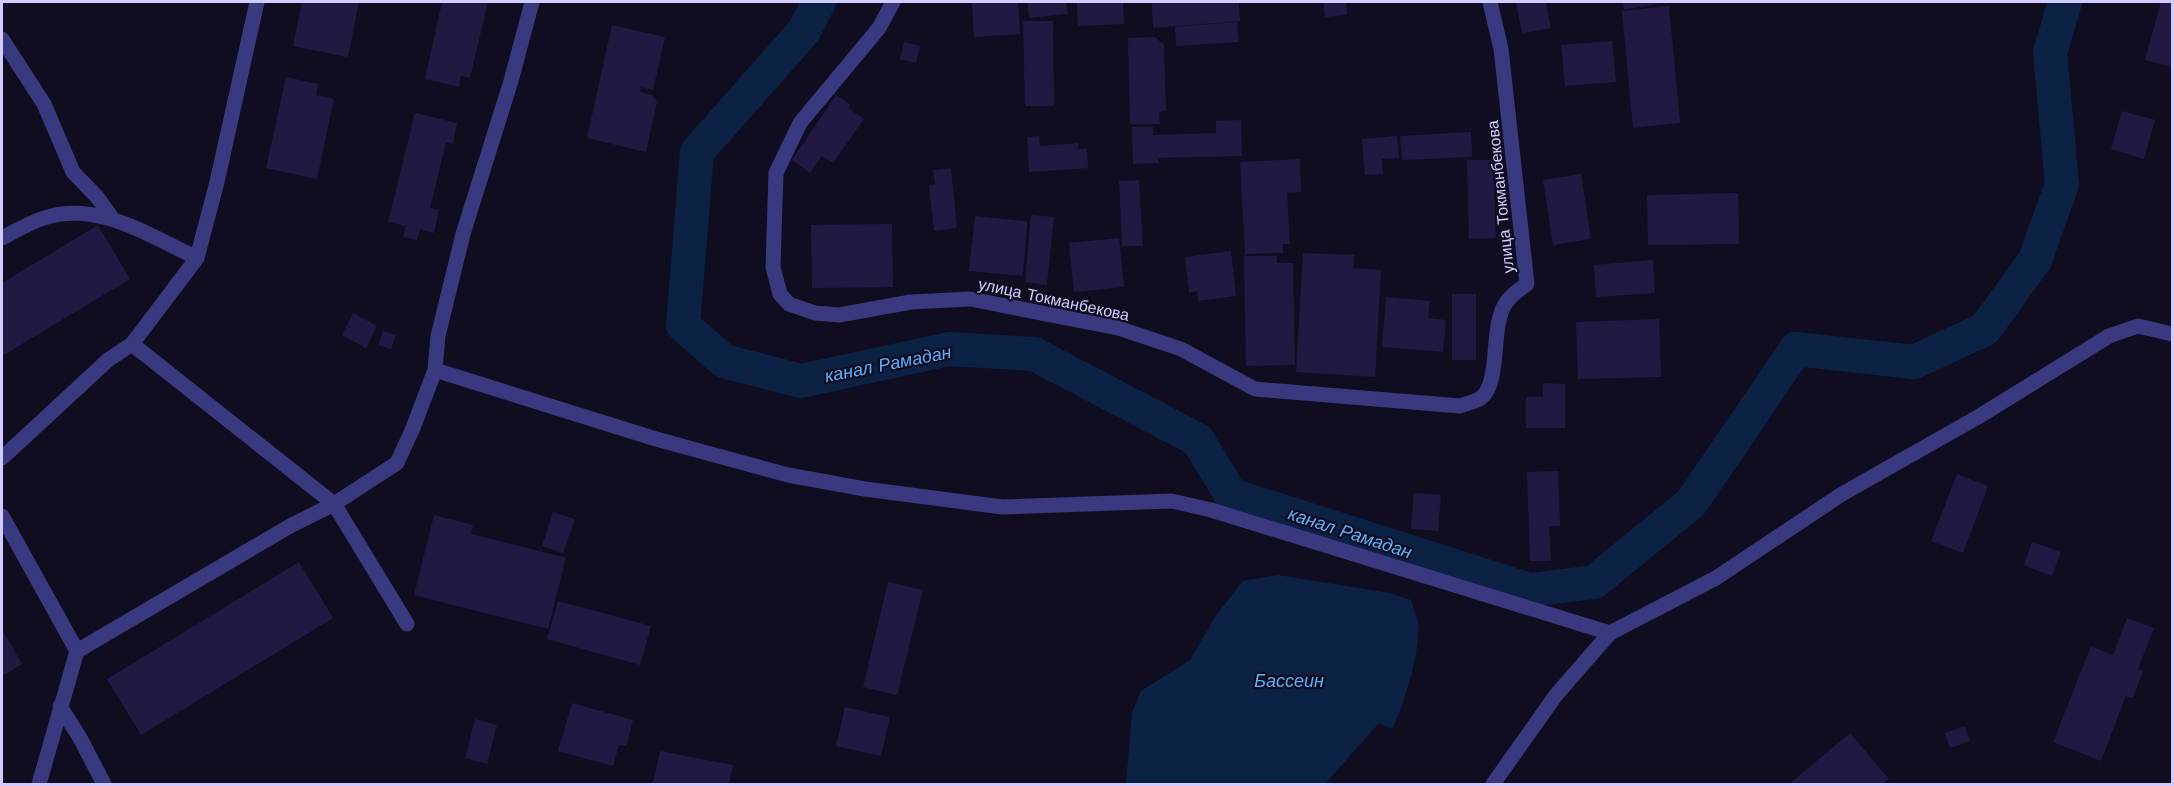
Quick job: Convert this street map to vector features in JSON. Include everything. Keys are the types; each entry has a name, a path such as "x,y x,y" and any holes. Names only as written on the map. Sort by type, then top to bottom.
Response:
{"street":[{"path":"2,458 108,360 132,344 196,258 217,182 257,2"},
{"path":"39,784 77,651 290,526 334,504 397,463 435,370 438,336 463,234 511,81 532,2"},
{"name":"улица Токманбекова","path":"893,2 879,28 800,123 777,173 772,228 773,267 780,294 789,304 815,313 839,315 912,302 970,299 1118,328 1182,350 1255,389 1460,406 1481,399 1490,387 1495,332 1503,308 1509,298 1527,284 1501,49 1490,2"},
{"path":"2,39 44,104 73,172 114,219"},
{"path":"2,238 44,218 77,212 114,219 196,258"},
{"path":"1493,784 1556,695 1610,633 1716,578 1842,494 1978,417 2109,336 2138,326 2172,334"},
{"path":"132,344 334,504 407,624"},
{"path":"435,370 656,439 788,475 865,489 1002,507 1172,501 1211,510 1610,633"},
{"path":"2,516 77,651"},
{"path":"60,706 104,784"}],"water":[{"name":"Бассеин","path":"1278,575 1389,593 1411,600 1418,623 1417,647 1406,692 1392,729 1379,723 1325,784 1126,784 1132,713 1141,691 1190,660 1217,614 1243,581"}],"building":[{"path":"302,2 359,2 348,57 293,46"},
{"path":"442,2 488,2 470,78 461,76 459,87 425,79"},
{"path":"972,2 1018,2 1020,34 974,37"},
{"path":"1027,2 1066,2 1068,14 1029,18"},
{"path":"1077,2 1123,2 1124,24 1078,26"},
{"path":"1152,2 1239,2 1240,21 1153,28"},
{"path":"1323,2 1346,2 1347,15 1325,17"},
{"path":"1516,2 1546,2 1551,28 1522,33"},
{"path":"1623,2 1662,2 1662,3 1624,10"},
{"path":"2161,2 2172,2 2172,67 2145,60"},
{"path":"1669,6 1680,123 1633,128 1622,11"},
{"path":"1023,21 1053,21 1054,106 1025,106"},
{"path":"1237,22 1239,42 1176,46 1175,27"},
{"path":"612,25 665,37 653,90 641,87 640,92 652,95 657,102 646,152 587,138"},
{"path":"1155,37 1164,45 1166,111 1159,112 1160,124 1130,124 1128,38"},
{"path":"1612,41 1616,82 1565,86 1561,45"},
{"path":"904,42 920,46 916,63 900,59"},
{"path":"286,77 318,84 316,95 334,99 317,179 266,168"},
{"path":"836,95 851,105 848,108 864,119 833,163 822,156 810,173 792,160"},
{"path":"2122,111 2155,120 2144,159 2111,149"},
{"path":"415,113 457,123 453,144 446,142 430,208 439,210 434,233 420,229 417,240 403,237 406,226 388,222"},
{"path":"1241,120 1242,156 1158,158 1158,163 1133,164 1132,127 1153,127 1153,135 1216,133 1216,121"},
{"path":"1471,132 1472,157 1402,160 1400,136"},
{"path":"1039,136 1040,146 1078,143 1078,149 1087,148 1088,168 1029,172 1027,137"},
{"path":"1397,136 1399,158 1382,159 1383,174 1365,175 1362,139"},
{"path":"1300,159 1301,192 1287,193 1290,244 1283,244 1283,253 1245,254 1240,162"},
{"path":"1467,160 1493,160 1496,238 1469,239"},
{"path":"951,168 957,228 934,231 929,185 935,184 933,170"},
{"path":"1581,174 1591,239 1553,245 1543,180"},
{"path":"1139,180 1143,246 1122,246 1119,181"},
{"path":"1738,193 1739,244 1648,245 1647,195"},
{"path":"1031,215 1054,217 1047,285 1025,282"},
{"path":"975,216 1027,221 1023,276 969,271"},
{"path":"892,224 893,287 812,288 811,225"},
{"path":"98,225 130,279 2,356 2,283"},
{"path":"1119,238 1124,287 1074,292 1069,243"},
{"path":"1231,251 1236,296 1198,301 1197,291 1189,293 1185,257"},
{"path":"1303,253 1354,255 1353,268 1381,270 1375,377 1296,372"},
{"path":"1244,256 1277,256 1277,263 1293,263 1295,365 1246,366"},
{"path":"1653,260 1655,293 1596,297 1594,265"},
{"path":"1452,294 1476,294 1476,360 1452,360"},
{"path":"1386,297 1430,301 1428,318 1446,320 1443,352 1382,347"},
{"path":"353,313 377,326 366,348 342,335"},
{"path":"1659,319 1661,377 1578,379 1576,322"},
{"path":"383,331 396,335 391,349 378,345"},
{"path":"1543,383 1565,384 1565,428 1526,428 1526,397 1543,397"},
{"path":"1558,471 1560,526 1549,526 1551,561 1530,561 1527,472"},
{"path":"1957,474 1988,486 1963,553 1931,541"},
{"path":"1414,493 1441,495 1438,531 1411,529"},
{"path":"553,512 575,519 563,553 542,546"},
{"path":"434,515 473,525 471,534 566,558 548,629 414,595"},
{"path":"2032,542 2061,552 2052,576 2024,565"},
{"path":"299,562 333,618 141,735 107,679"},
{"path":"888,582 923,590 897,695 863,687"},
{"path":"558,601 651,626 640,665 547,639"},
{"path":"2127,618 2154,628 2138,669 2143,671 2133,698 2126,696 2101,761 2053,742 2091,646 2113,655"},
{"path":"2,629 22,664 2,676"},
{"path":"572,703 633,720 626,746 619,745 613,766 558,751"},
{"path":"845,707 890,717 881,756 836,746"},
{"path":"475,719 497,725 487,764 465,758"},
{"path":"1965,726 1970,741 1950,748 1945,733"},
{"path":"1850,733 1889,779 1882,784 1789,784"},
{"path":"660,751 733,765 729,784 653,784"}],"waterway":[{"name":"канал Рамадан","path":"819,2 804,31 697,152 683,325 724,361 801,381 949,349 1034,354 1198,440 1231,495 1530,590 1594,582 1691,503 1796,349 1914,362 1985,329 2035,260 2062,184 2050,53 2065,2"}]}
